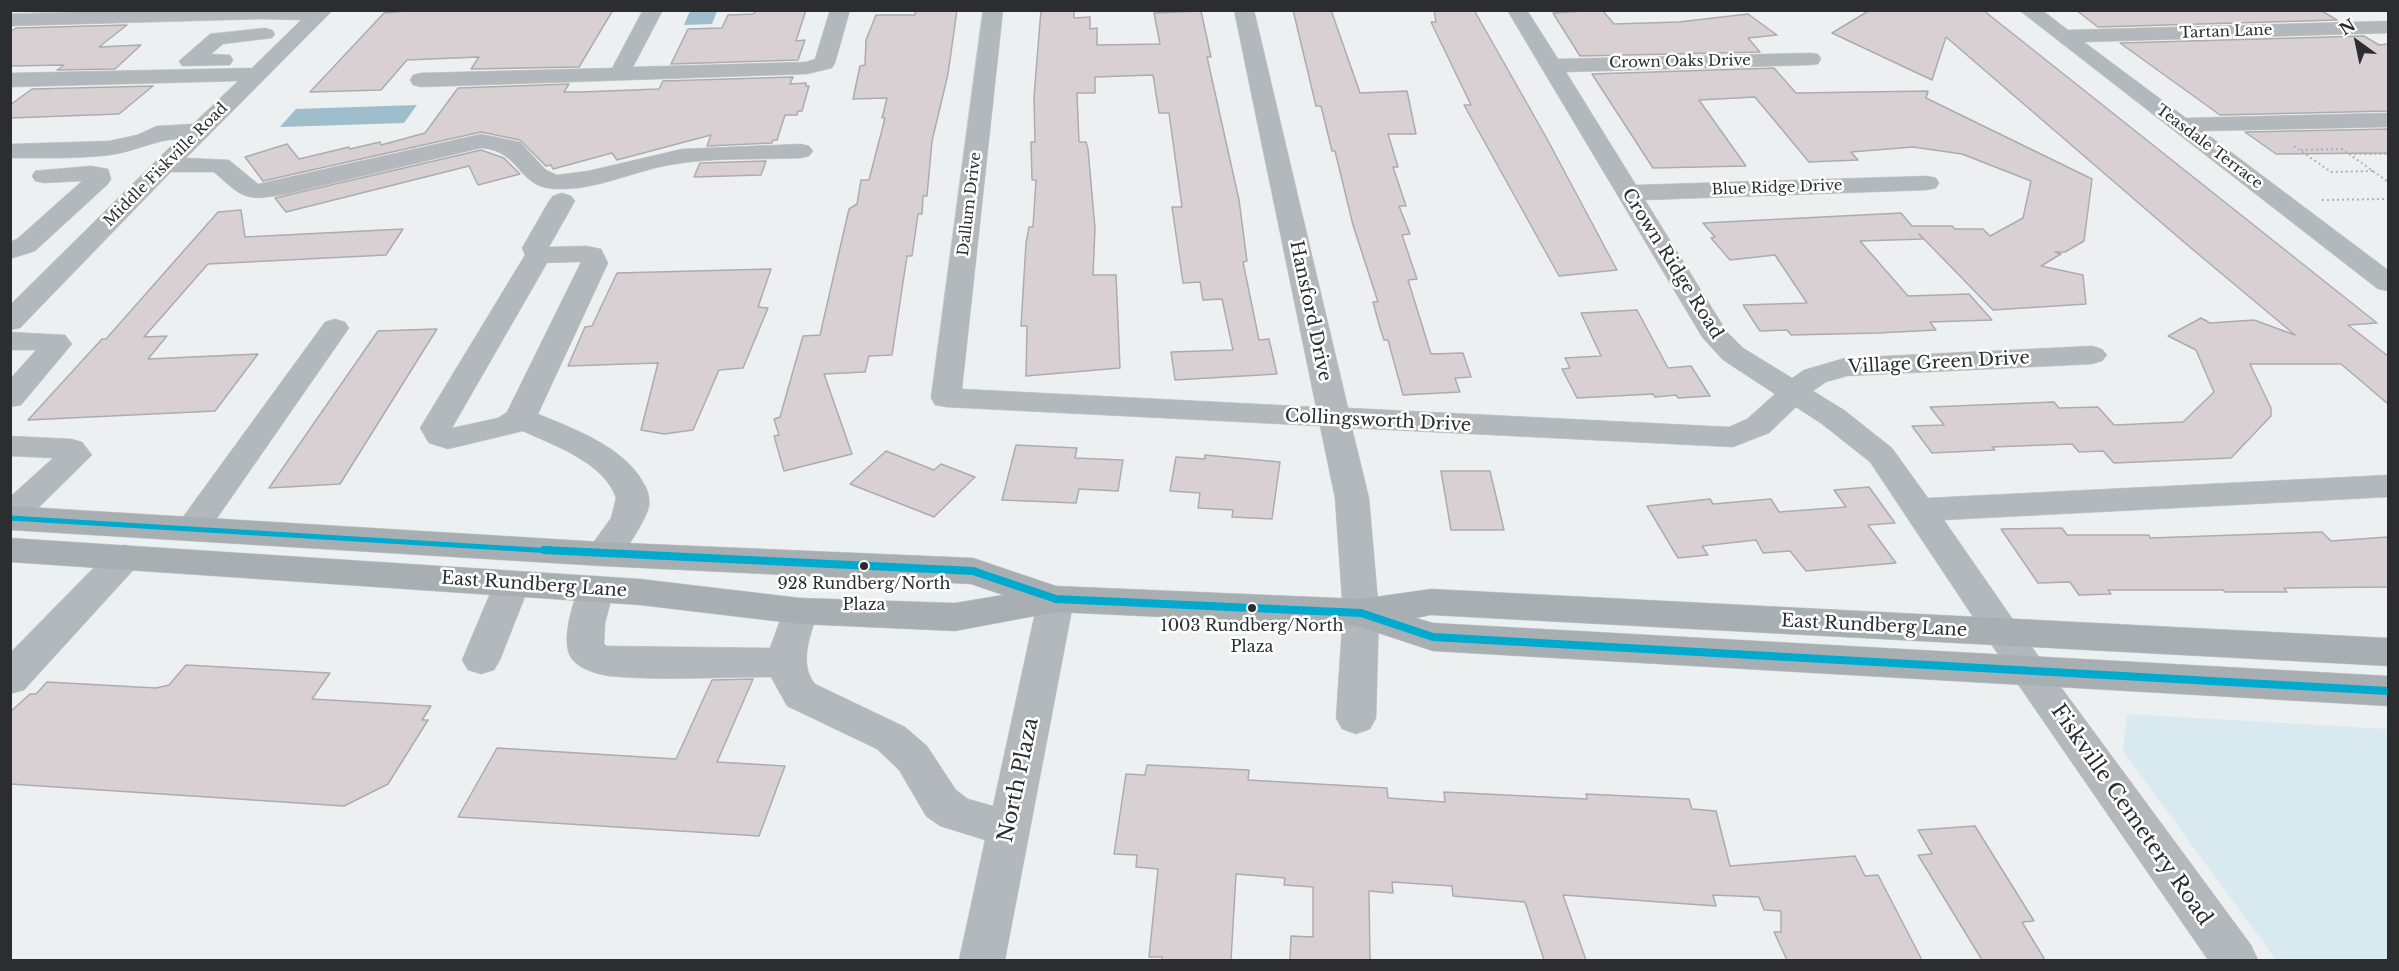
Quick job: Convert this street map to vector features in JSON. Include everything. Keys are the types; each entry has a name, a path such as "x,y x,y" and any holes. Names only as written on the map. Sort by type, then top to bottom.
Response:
{"main road":[{"name":"East Rundberg Lane","path":"10,517 192,529 599,572 800,611 955,617 1056,599 1361,613 1431,602 2005,634 2388,652"},
{"name":"East Rundberg Lane","path":"10,550 512,584 599,572 973,571 1056,599"},
{"name":"East Rundberg Lane","path":"1361,613 1433,637 2388,691"}],"street":[{"path":"619,74 653,10"},
{"path":"421,80 818,66 824,63 840,10"},
{"name":"Dallum Drive","path":"946,398 993,10"},
{"name":"Hansford Drive","path":"1244,10 1352,498 1361,613 1356,718"},
{"name":"Crown Ridge Road","path":"1517,10 1716,337 1733,354 1859,435 1881,454 1922,510 2028,670"},
{"name":"Teasdale Terrace","path":"2029,10 2388,284"},
{"path":"10,20 320,13"},
{"name":"Middle Fiskville Road","path":"13,316 320,13"},
{"name":"Tartan Lane","path":"2063,36 2388,27"},
{"path":"190,61 222,36 300,33"},
{"path":"10,70 164,67 190,61 275,57"},
{"name":"Crown Oaks Drive","path":"1551,66 1810,59"},
{"path":"10,80 258,74"},
{"path":"2180,126 2388,120"},
{"path":"10,151 125,146 149,140 159,128 151,125 106,126"},
{"path":"157,133 200,131"},
{"path":"165,165 220,165 245,187 255,192 287,187 481,141 501,143 514,149 535,174 548,181 557,182 592,177 682,156 727,152 801,151"},
{"path":"10,251 26,245 99,179 99,174 44,176"},
{"name":"Blue Ridge Drive","path":"1628,193 1927,183"},
{"path":"83,193 138,191"},
{"path":"538,255 535,248 562,201"},
{"path":"586,254 592,255 595,263 520,418 508,426 448,439 440,438 436,432 436,425 538,255 586,254"},
{"path":"192,529 335,328"},
{"path":"10,341 55,341 57,344 10,398"},
{"name":"Village Green Drive","path":"1792,392 1815,376 1845,367 2092,355"},
{"name":"Collingsworth Drive","path":"946,398 1733,437 1758,426 1777,411 1792,392"},
{"path":"520,418 608,463 625,480 633,498 627,519 599,572 586,623 585,650 594,657 607,661 689,664 785,663"},
{"path":"10,446 71,448 76,455 10,517"},
{"path":"1922,510 2388,486"},
{"path":"10,679 48,636 125,557"},
{"path":"481,660 512,584"},
{"name":"North Plaza","path":"982,960 1056,599"},
{"path":"800,611 785,663 791,684 801,695 891,738 913,758 941,803 955,813 1009,829"},
{"name":"Fiskville Cemetery Road","path":"2028,670 2235,960"}],"path":[{"path":"2290,144 2331,172 2373,171"},
{"path":"2297,150 2342,149 2388,180"},
{"path":"2349,154 2388,154"},
{"path":"2314,200 2388,199"}],"shaded area":[{"path":"2127,714 2388,729 2388,960 2276,960 2123,751"}],"water":[{"path":"690,11 717,11 712,24 684,25"},
{"path":"417,105 404,123 280,127 296,109"}],"building":[{"path":"417,10 613,10 579,67 471,69 479,57 407,60 381,90 310,92 384,13"},
{"path":"758,10 806,10 796,41 805,40 798,60 671,64 688,29 722,28 728,15 753,14"},
{"path":"916,10 957,10 948,74 932,141 927,196 923,196 922,214 918,214 912,256 907,256 892,355 869,356 865,372 824,374 852,454 784,471 774,436 779,435 774,419 780,417 803,336 820,335 849,209 857,204 861,180 869,180 885,118 882,118 887,98 853,99 860,66 865,65 866,40 876,15 915,15"},
{"path":"1041,10 1074,10 1074,18 1090,17 1090,29 1097,28 1097,45 1160,44 1154,13 1201,11 1211,57 1207,57 1239,200 1247,261 1243,262 1259,340 1269,339 1277,374 1175,380 1171,352 1233,350 1222,299 1203,300 1200,282 1183,283 1172,207 1182,207 1169,113 1159,113 1153,75 1095,77 1095,93 1077,93 1079,142 1086,142 1088,149 1095,228 1093,275 1116,275 1120,368 1026,376 1027,326 1021,326 1026,243 1029,227 1033,227 1036,180 1032,180 1031,142 1035,142 1034,97"},
{"path":"1293,10 1331,10 1360,93 1407,91 1416,134 1388,134 1398,167 1393,167 1406,206 1399,206 1410,234 1402,235 1417,279 1408,280 1431,354 1463,353 1471,377 1455,378 1460,392 1403,395 1388,340 1384,340 1380,328 1373,302 1378,302 1353,225 1335,151 1332,151 1321,106 1316,106"},
{"path":"1434,10 1474,10 1546,137 1617,270 1559,276 1464,105 1471,105 1431,22 1436,22"},
{"path":"1602,10 1614,24 1679,22 1748,14 1777,35 1748,38 1760,52 1580,56 1553,13"},
{"path":"1870,10 1983,10 2377,323 2348,325 2388,356 2388,404 2341,364 2250,364 2271,408 2271,416 2231,458 2114,463 2103,451 2079,452 2072,444 1992,447 1995,450 1932,453 1912,426 1944,425 1930,407 2054,402 2059,408 2098,407 2114,425 2183,422 2214,392 2196,350 2168,336 2201,318 2210,323 2254,320 2295,335 1946,37 1932,80 1832,33"},
{"path":"2076,10 2320,10 2337,20 2098,27"},
{"path":"127,25 99,47 141,45 115,69 57,70 64,65 10,66 10,32 16,28"},
{"path":"2364,36 2379,45 2388,44 2388,111 2220,115 2120,43"},
{"path":"1774,68 1796,93 1928,91 1926,98 2092,179 2084,241 2065,252 2055,252 2061,254 2041,266 2083,275 2086,304 1993,310 1919,234 1923,239 1860,241 1908,296 1969,294 1992,320 1930,322 1936,330 1878,333 1791,335 1787,330 1760,331 1743,305 1807,303 1775,255 1730,260 1711,238 1715,237 1703,223 1901,213 1912,226 1983,229 1990,236 2023,218 2031,181 1962,154 1913,147 1851,152 1858,160 1809,162 1755,97 1699,100 1746,166 1653,168 1592,74"},
{"path":"793,77 790,84 806,83 806,86 809,86 802,111 798,111 797,115 785,115 777,140 773,140 772,143 707,146 711,135 617,160 612,153 553,169 551,165 546,166 520,140 481,132 263,181 245,157 287,144 299,159 349,147 350,149 380,142 381,145 425,133 458,88 569,84 564,92 580,92 659,89 663,81"},
{"path":"153,86 119,114 10,118 10,105 32,89"},
{"path":"2388,129 2388,153 2276,154 2245,132"},
{"path":"481,150 504,158 520,174 478,185 469,166 286,212 275,198"},
{"path":"766,161 761,175 694,177 700,163"},
{"path":"241,210 245,237 403,229 386,255 208,264 144,337 167,336 148,359 258,354 215,411 28,420 102,339 106,339 218,212"},
{"path":"771,269 758,307 768,308 743,368 719,370 693,430 664,434 641,430 658,363 568,366 585,327 592,326 617,273"},
{"path":"1637,310 1668,368 1691,366 1710,396 1678,398 1676,395 1655,397 1653,394 1577,398 1562,369 1570,368 1565,358 1601,356 1581,313"},
{"path":"437,329 340,484 269,488 378,331"},
{"path":"1016,445 1077,448 1075,458 1123,460 1118,491 1079,489 1076,503 1002,500"},
{"path":"886,451 934,470 941,464 975,477 934,517 850,484"},
{"path":"1205,455 1280,462 1272,519 1232,517 1233,510 1198,508 1200,493 1170,491 1176,457 1205,459"},
{"path":"1441,471 1490,471 1504,530 1451,530"},
{"path":"1869,487 1895,523 1868,525 1896,563 1806,571 1790,551 1763,553 1756,540 1702,546 1708,555 1678,558 1647,506 1710,499 1713,504 1771,499 1779,512 1846,507 1834,490"},
{"path":"2062,528 2067,535 2149,535 2150,538 2322,532 2331,541 2388,537 2388,587 2284,588 2287,592 2108,590 2111,594 2079,595 2070,582 2038,583 2001,529"},
{"path":"186,665 330,673 312,699 431,706 422,720 428,720 388,784 344,806 10,784 10,712 30,694 36,694 47,682 156,688 169,685"},
{"path":"753,679 717,762 785,766 759,836 458,817 497,748 676,759 712,680"},
{"path":"1147,765 1249,770 1248,780 1387,788 1388,798 1445,802 1444,792 1587,799 1586,794 1689,799 1692,809 1716,811 1730,866 1855,856 1865,876 1878,875 1922,960 1787,960 1774,932 1781,932 1781,911 1764,910 1759,897 1713,895 1716,906 1563,895 1586,960 1544,960 1525,902 1453,896 1452,886 1392,882 1393,893 1369,891 1370,960 1290,960 1291,936 1313,937 1313,887 1284,885 1285,878 1236,874 1231,960 1162,960 1162,957 1149,957 1158,869 1136,867 1137,855 1114,854 1126,774 1145,775"},
{"path":"1975,826 2034,921 2022,922 2045,960 1982,960 1918,855 1932,854 1918,830"}],"transit line":[{"path":"10,518 602,554 973,571 1056,599 1361,613 1433,637 2388,691"}],"place":[{"name":"928 Rundberg/North Plaza","path":"864,566"},
{"name":"1003 Rundberg/North Plaza","path":"1252,608"}]}
